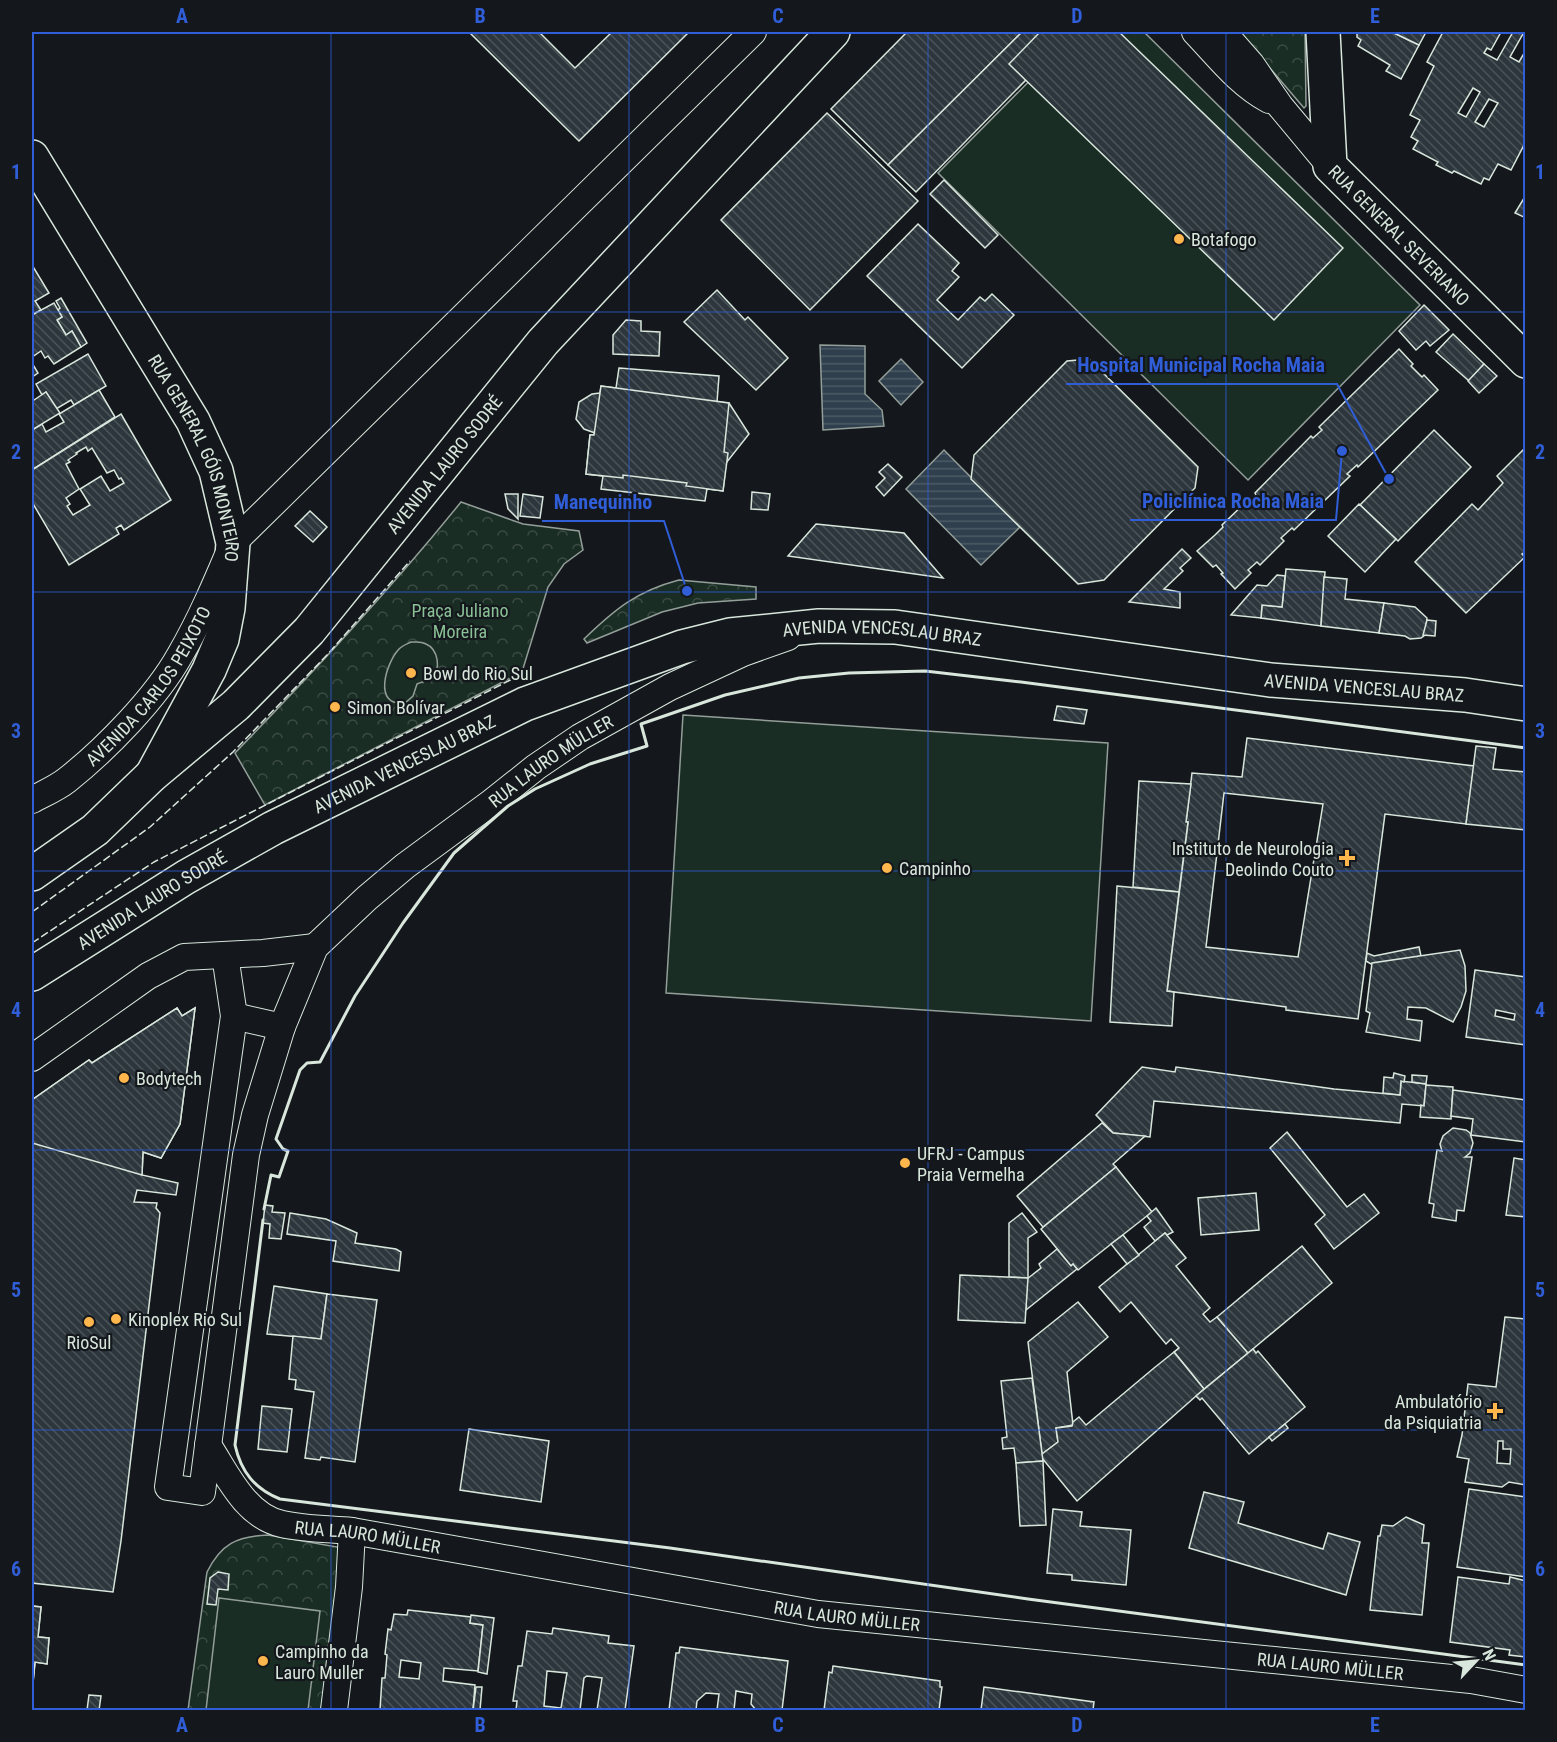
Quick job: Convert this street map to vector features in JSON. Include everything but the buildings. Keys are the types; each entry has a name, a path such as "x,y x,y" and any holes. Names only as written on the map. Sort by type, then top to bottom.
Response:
{"main road":[{"name":"AVENIDA LAURO SODRÉ","path":"32,874 95,830 152,776 236,705 309,631 543,342 833,32"},
{"path":"1323,32 1330,166"},
{"name":"RUA GENERAL GÓIS MONTEIRO","path":"32,157 193,421 216,471 233,543 228,608 222,639 209,670 152,776"},
{"name":"RUA GENERAL SEVERIANO","path":"1330,166 1525,361"},
{"name":"AVENIDA VENCESLAU BRAZ","path":"273,828 525,704 617,669 682,647 730,635 819,626 895,627 1270,680 1465,695 1526,704"},
{"name":"AVENIDA LAURO SODRÉ","path":"32,974 186,877 273,828"}],"street":[{"path":"233,543 753,32"},
{"name":"RUA GENERAL SEVERIANO","path":"1194,32 1253,92 1280,106"},
{"name":"RUA GENERAL SEVERIANO","path":"1223,32 1251,64 1280,106 1330,166"},
{"name":"AVENIDA CARLOS PEIXOTO","path":"32,800 66,782 145,704 179,657 207,603 233,543"},
{"name":"RUA LAURO MÜLLER","path":"225,955 234,1016 168,1487 202,1492 246,1155 255,1115 282,1027 315,946 405,866 536,767 580,737 670,687 743,653 819,626"},
{"path":"32,1058 148,976 184,957 263,953 315,946"},
{"path":"234,1016 282,1027"},
{"path":"210,1193 241,1196"},
{"name":"RUA LAURO MÜLLER","path":"208,1445 241,1496 262,1516 282,1524 352,1531 818,1614 1471,1680 1526,1690"},
{"path":"334,1710 350,1587 352,1531"}],"green space":[{"name":"Botafogo","path":"1078,32 1144,32 1420,305 1248,480 938,173"},
{"path":"1239,32 1305,32 1306,106 1304,108"},
{"name":"Praça Juliano Moreira","path":"461,502 523,524 579,531 583,550 564,564 548,587 522,672 265,805 235,753 351,630"},
{"path":"679,580 756,587 756,599 698,603 662,612 587,643 584,639 627,602 664,584"},
{"name":"Bowl do Rio Sul","path":"411,642 422,642 433,650 437,660 437,670 430,679 417,684 413,696 405,703 395,702 388,698 385,691 386,673 399,649"},
{"name":"Campinho","path":"683,715 1108,743 1091,1021 666,993"},
{"path":"268,1535 343,1548 321,1710 188,1710 207,1572 212,1562 231,1543 247,1537"},
{"name":"Campinho da Lauro Muller","path":"219,1598 320,1611 308,1710 206,1710"}],"water":[{"path":"820,345 865,346 865,394 882,410 884,426 823,430"},
{"path":"901,359 923,382 901,405 879,381"},
{"path":"944,450 1020,527 981,565 906,489"}],"fence":[{"path":"32,912 150,827 233,752 327,655 410,561"},
{"path":"32,943 154,862 522,674"}],"wall":[{"path":"264,1209 271,1175 279,1177 288,1151 283,1149 276,1139 300,1070 307,1063 320,1062 355,996 403,923 454,853 508,806 535,789 590,764 647,746 641,724 725,695 799,678 849,673 925,671 1526,748"},
{"path":"263,1220 235,1445 241,1463 250,1478 263,1490 280,1499 670,1548 1028,1599 1526,1665"}],"place":[{"name":"Botafogo","path":"1179,239"},
{"name":"Policlínica Rocha Maia","path":"1342,451"},
{"name":"Hospital Municipal Rocha Maia","path":"1389,479"},
{"name":"Manequinho","path":"687,591"},
{"name":"Bowl do Rio Sul","path":"411,673"},
{"name":"Simon Bolívar","path":"335,707"},
{"name":"Instituto de Neurologia Deolindo Couto","path":"1347,858"},
{"name":"Campinho","path":"887,868"},
{"name":"Bodytech","path":"124,1078"},
{"name":"UFRJ - Campus Praia Vermelha","path":"905,1163"},
{"name":"Kinoplex Rio Sul","path":"116,1319"},
{"name":"RioSul","path":"89,1322"},
{"name":"Ambulatório da Psiquiatria","path":"1495,1411"},
{"name":"Campinho da Lauro Muller","path":"263,1661"}]}
